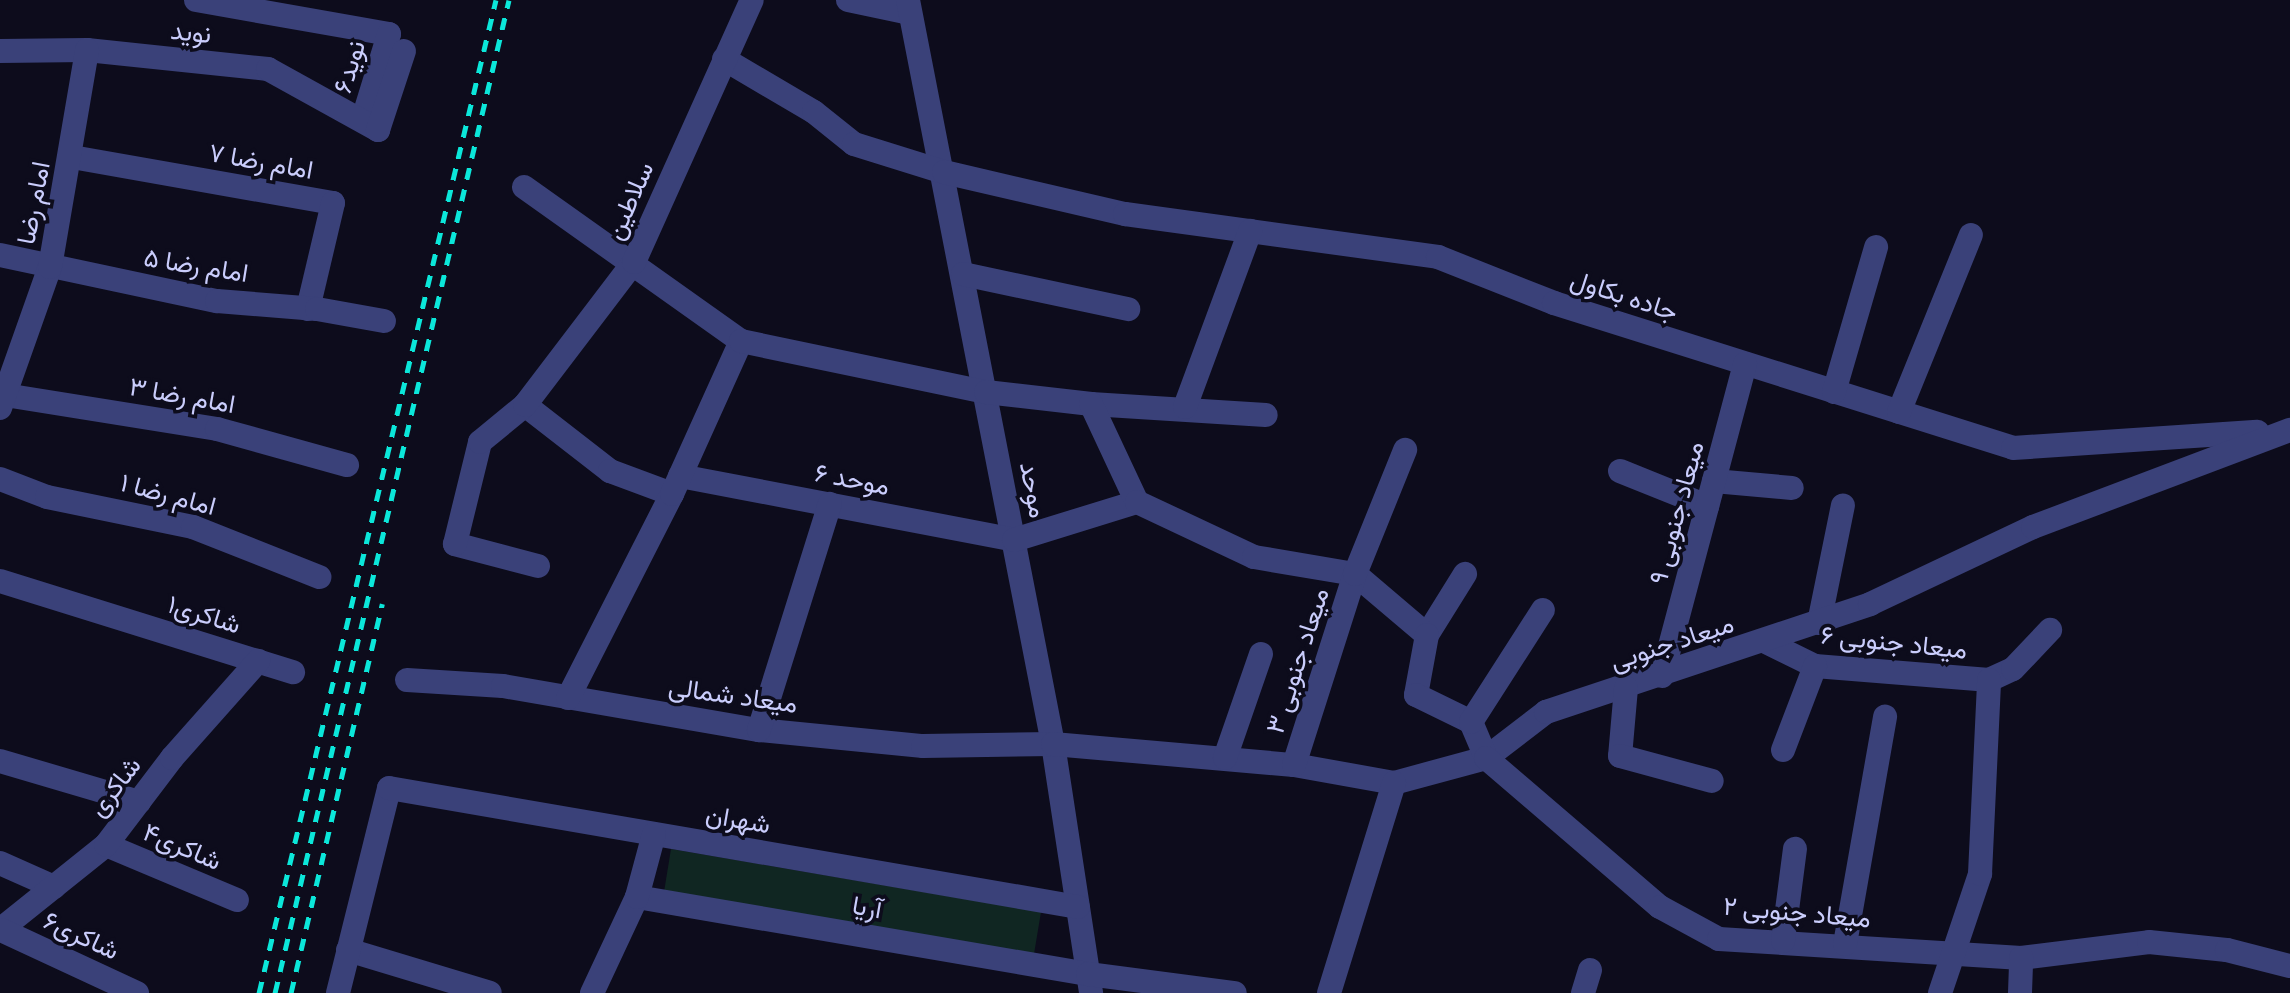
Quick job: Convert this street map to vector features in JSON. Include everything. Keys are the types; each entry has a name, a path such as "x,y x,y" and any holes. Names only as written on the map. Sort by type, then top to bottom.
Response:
{"street":[{"name":"نوید۶","path":"196,0 318,10 389,34 363,119"},
{"name":"سلاطین","path":"538,566 455,544 480,442 525,405 634,262 752,0"},
{"path":"848,0 909,6"},
{"name":"موحد","path":"909,6 944,172 1053,744 1090,983"},
{"name":"نوید","path":"0,51 87,50 268,69 363,119"},
{"name":"امام رضا","path":"2,402 50,267 72,157 87,50"},
{"path":"363,119 378,130 404,51"},
{"name":"جاده بکاول","path":"724,59 814,112 854,144 944,172 1125,214 1438,257 1554,303 2013,448 2289,430"},
{"name":"امام رضا ۷","path":"72,157 333,203 308,309"},
{"path":"524,187 634,262 741,341 986,392 1091,404 1185,407 1266,415"},
{"path":"1185,407 1250,231"},
{"path":"1899,412 1971,235"},
{"path":"1834,392 1876,247"},
{"name":"امام رضا ۵","path":"0,255 217,301 308,309 384,321"},
{"path":"963,274 1128,309"},
{"path":"568,698 676,485 741,341"},
{"name":"میعاد جنوبی ۹","path":"1662,676 1745,364"},
{"name":"امام رضا ۳","path":"2,402 217,429 347,465"},
{"path":"1091,404 1137,502 1254,557 1355,574 1427,635"},
{"name":"موحد ۶","path":"525,405 610,471 676,485 830,504 1014,540"},
{"name":"میعاد جنوبی","path":"1053,744 1294,765 1394,783 1486,758 1546,712 1819,623 2033,527 2289,430"},
{"name":"میعاد جنوبی ۳","path":"1294,765 1355,574 1405,450"},
{"path":"1620,471 1707,506"},
{"name":"امام رضا ۱","path":"0,479 47,497 193,527 319,577"},
{"path":"1714,481 1792,488"},
{"path":"1014,540 1137,502"},
{"path":"759,730 830,504"},
{"path":"1819,623 1843,505"},
{"path":"1465,574 1427,635 1416,695 1471,722 1486,758"},
{"name":"شاکری۱","path":"0,581 293,672"},
{"path":"1471,722 1543,610"},
{"name":"میعاد جنوبی ۶","path":"1766,642 1815,666 1989,680 2013,669 2050,630"},
{"path":"1225,758 1261,654"},
{"name":"شاکری","path":"0,930 106,845 258,661"},
{"path":"1783,750 1815,666"},
{"name":"میعاد شمالی","path":"407,680 453,679 759,730 923,746 1053,744"},
{"path":"1940,993 1949,956 1980,874 1989,680"},
{"path":"1626,688 1620,756 1712,781"},
{"path":"1845,944 1885,716"},
{"name":"میعاد جنوبی ۲","path":"1486,758 1660,907 1719,939 1845,944 1949,956 2021,958 2149,942 2227,950 2290,966"},
{"path":"0,761 139,802"},
{"path":"1329,993 1394,783"},
{"name":"شهران","path":"348,950 389,788 1078,907"},
{"path":"592,993 637,897 654,834"},
{"name":"شاکری۴","path":"106,845 237,900"},
{"path":"1783,941 1795,849"},
{"path":"0,863 54,887"},
{"name":"آریا","path":"637,897 1090,983 1235,993"},
{"name":"شاکری۶","path":"0,930 137,993"},
{"path":"338,993 348,950 490,993"},
{"path":"2020,993 2021,958"}],"green space":[{"path":"671,849 1041,912 1034,954 664,892"}],"railway":[{"path":"259,993 496,0"},
{"path":"275,993 509,0"},
{"path":"291,993 382,604"}]}
